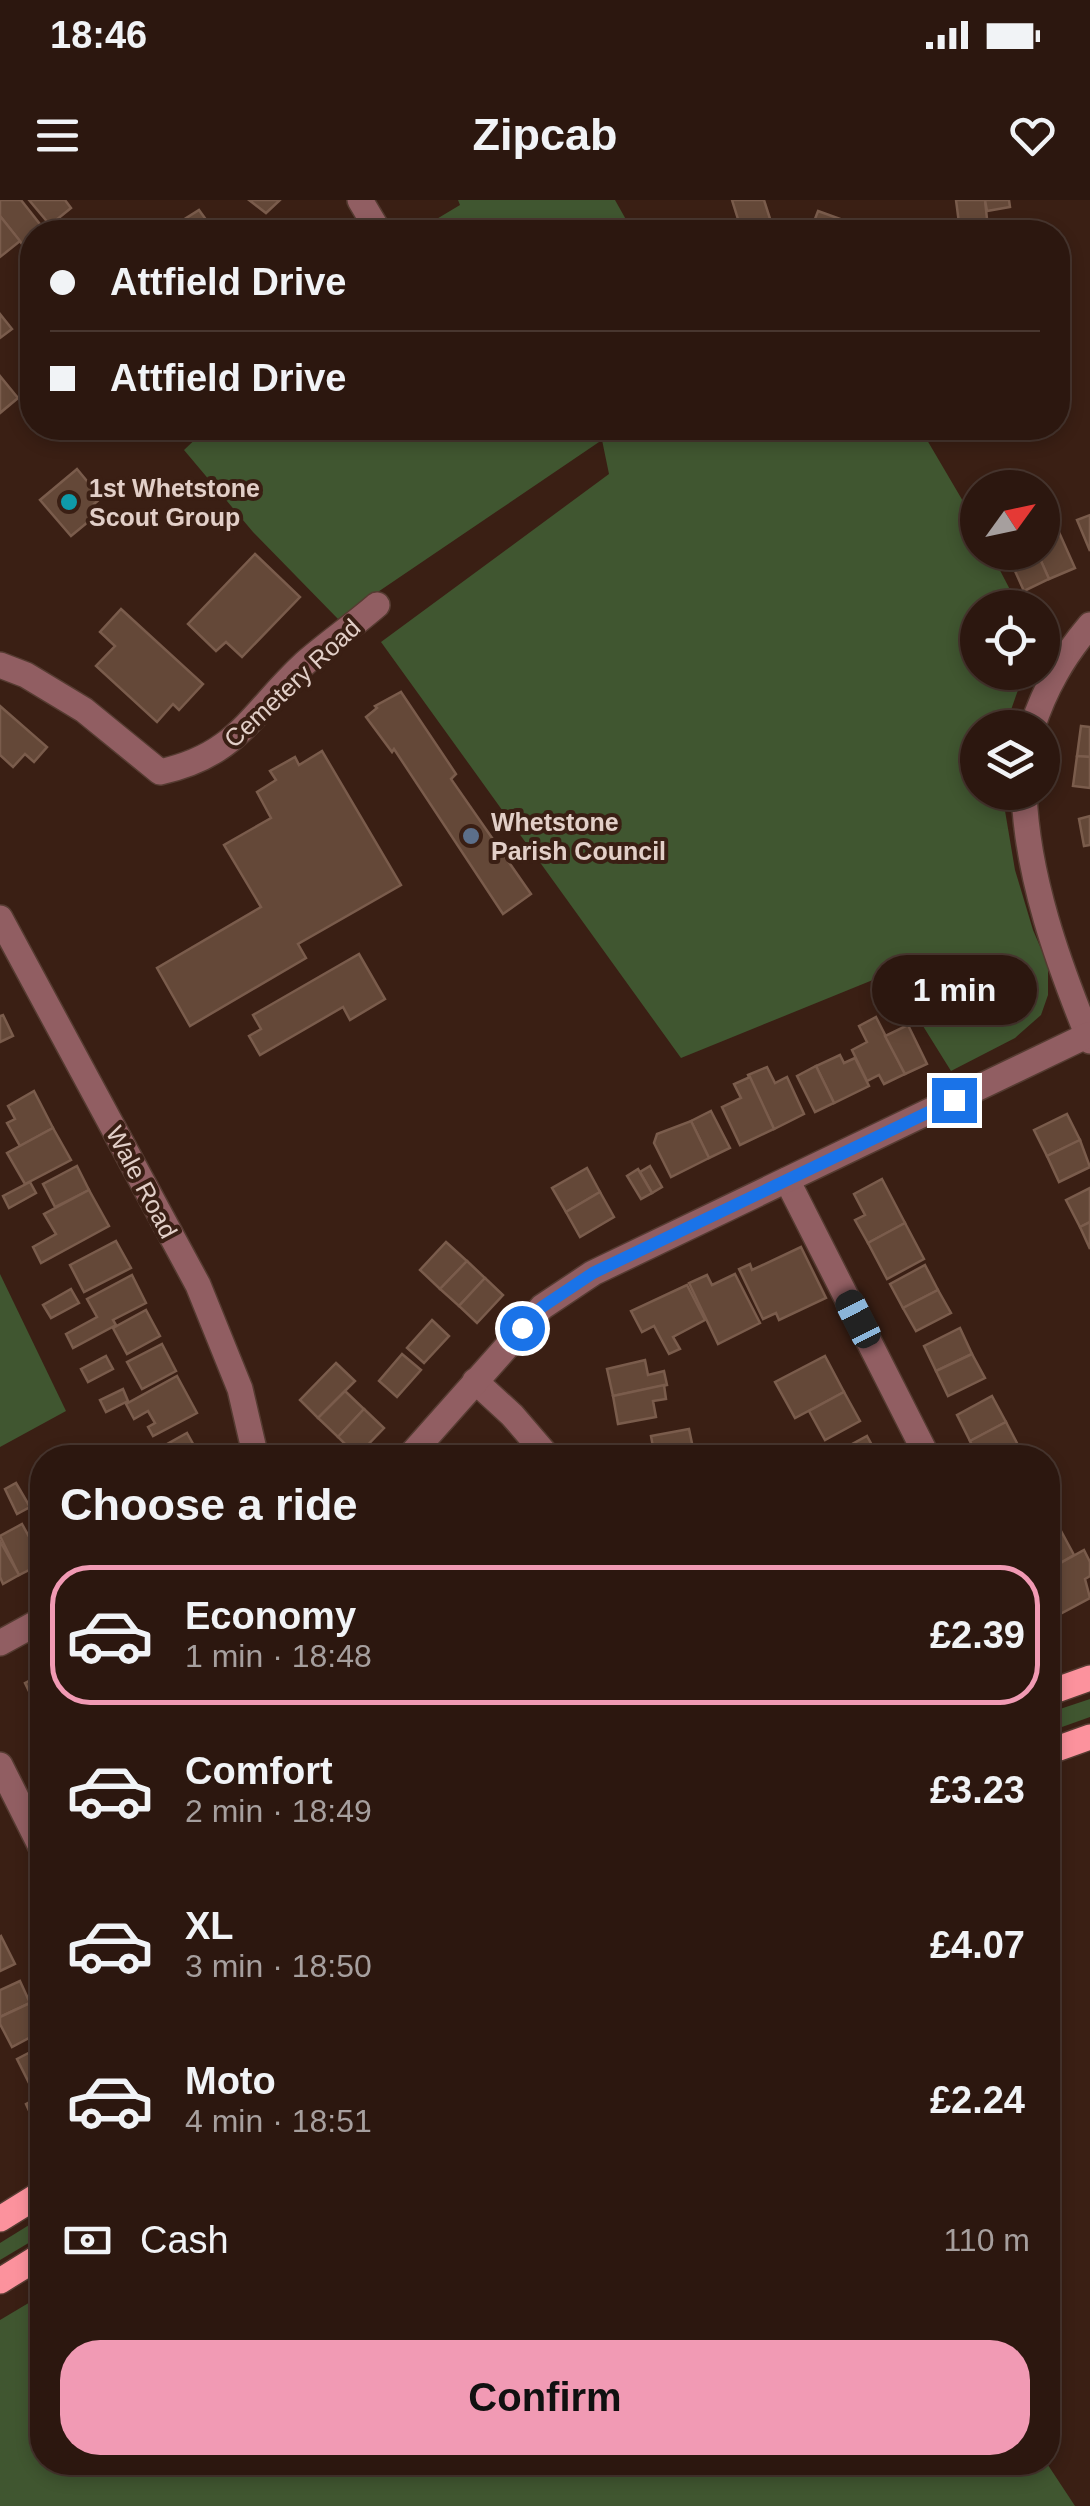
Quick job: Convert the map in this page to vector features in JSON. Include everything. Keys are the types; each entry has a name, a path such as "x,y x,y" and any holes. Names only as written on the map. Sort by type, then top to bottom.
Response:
{"main road":[{"path":"1060,1689 1090,1678"},
{"path":"1060,1748 1090,1737"},
{"path":"0,2219 30,2200"},
{"path":"0,2281 30,2262"}],"street":[{"name":"Cemetery Road","path":"0,665 26,675 84,710 160,772 192,765 223,749 306,663 377,605"},
{"path":"1038,710 1067,652 1090,625"},
{"path":"419,1445 542,1307 593,1273 1089,1038 1034,871 1025,810"},
{"name":"Wale Road","path":"0,918 198,1285 240,1388 253,1445"},
{"path":"787,1180 921,1445"},
{"path":"475,1381 538,1445"},
{"path":"0,1643 30,1627"},
{"path":"0,1765 30,1825"}],"green space":[{"path":"458,200 615,200 626,220 435,220 460,205"},
{"path":"194,440 602,440 338,619 253,532 184,450"},
{"path":"602,440 927,440 960,496 960,570 1000,570 1010,590 960,590 960,690 1018,690 1011,710 960,710 960,810 1005,810 1015,870 1048,965 1048,995 1041,1015 1015,1038 951,1071 890,973 681,1058 381,642 609,474"},
{"path":"0,1274 66,1411 0,1447"},
{"path":"1090,1699 1090,1717 1060,1728 1060,1709"},
{"path":"30,2224 30,2242 0,2260 0,2243"},
{"path":"30,2302 30,2475 1055,2475 1075,2506 0,2506 0,2320"}],"building":[{"path":"0,200 21,200 37,220 20,220 20,241 0,216"},
{"path":"29,200 65,200 71,208 56,220 46,220"},
{"path":"249,200 280,200 266,213"},
{"path":"732,200 764,200 770,220 738,220"},
{"path":"956,200 985,200 987,219 959,220"},
{"path":"985,200 1009,200 1010,207 987,211"},
{"path":"199,210 206,220 183,220"},
{"path":"818,211 843,220 815,220"},
{"path":"0,216 20,241 0,257"},
{"path":"0,314 12,329 0,338"},
{"path":"0,376 18,398 0,413"},
{"name":"1st Whetstone Scout Group","path":"77,469 101,498 94,504 100,512 71,536 40,500"},
{"path":"1090,515 1090,551 1077,520"},
{"path":"1060,534 1075,568 1049,579 1045,570 1060,570"},
{"path":"255,554 300,597 242,657 226,642 216,651 188,624"},
{"path":"1015,570 1045,570 1049,579 1024,590"},
{"path":"121,609 203,684 179,710 173,704 157,722 96,666 115,646 100,632"},
{"name":"Whetstone Parish Council","path":"401,692 456,774 451,779 531,894 503,914 394,749 392,752 366,717 375,706"},
{"path":"0,706 47,747 34,762 25,754 13,767 0,755"},
{"path":"1081,726 1090,727 1090,757 1077,756"},
{"path":"322,751 401,885 298,944 306,958 190,1026 157,968 261,907 224,845 271,818 257,792 276,780 270,771 295,757 299,765"},
{"path":"1077,756 1090,757 1090,788 1073,786"},
{"path":"1090,816 1090,845 1084,846 1079,819"},
{"path":"359,954 385,999 350,1020 343,1007 260,1055 249,1036 261,1029 253,1015"},
{"path":"3,1015 13,1036 0,1042 0,1016"},
{"path":"876,1017 905,1074 884,1084 879,1075 867,1081 852,1050 867,1042 859,1026"},
{"path":"908,1025 927,1064 905,1074 885,1036"},
{"path":"840,1055 844,1063 855,1058 869,1086 834,1103 816,1066"},
{"path":"816,1066 834,1103 815,1112 797,1076"},
{"path":"767,1067 775,1083 787,1077 804,1114 774,1129 748,1075"},
{"path":"750,1077 774,1129 740,1145 722,1107 741,1098 734,1084"},
{"path":"34,1091 53,1128 20,1146 7,1123 15,1119 8,1106"},
{"path":"711,1111 730,1148 709,1158 691,1121"},
{"path":"1067,1114 1080,1140 1047,1156 1034,1130"},
{"path":"691,1121 709,1158 671,1177 654,1143 657,1134"},
{"path":"53,1128 71,1160 25,1184 7,1153"},
{"path":"1080,1140 1090,1167 1059,1182 1047,1156"},
{"path":"77,1166 89,1190 55,1207 43,1184"},
{"path":"650,1166 662,1187 652,1193 640,1172"},
{"path":"587,1168 600,1192 566,1212 552,1188"},
{"path":"638,1169 652,1193 641,1199 627,1176"},
{"path":"882,1179 905,1223 868,1243 855,1220 865,1215 854,1194"},
{"path":"30,1182 36,1193 9,1208 3,1196"},
{"path":"1090,1188 1090,1222 1080,1227 1066,1200"},
{"path":"89,1190 109,1226 41,1263 33,1247 56,1234 44,1214"},
{"path":"600,1192 614,1217 580,1237 566,1212"},
{"path":"1090,1222 1090,1249 1080,1227"},
{"path":"905,1223 924,1259 887,1279 868,1243"},
{"path":"116,1241 131,1268 84,1292 70,1265"},
{"path":"446,1242 467,1261 440,1289 420,1270"},
{"path":"801,1247 826,1298 779,1320 776,1313 763,1319 739,1269 750,1264 752,1270"},
{"path":"467,1261 485,1278 459,1306 440,1289"},
{"path":"925,1265 938,1290 903,1308 890,1284"},
{"path":"735,1274 760,1323 718,1344 689,1283 707,1275 712,1285"},
{"path":"132,1275 146,1303 73,1348 66,1334 97,1317 87,1299"},
{"path":"485,1278 503,1295 477,1323 459,1306"},
{"path":"687,1285 705,1320 673,1337 680,1349 669,1354 654,1326 642,1332 631,1311"},
{"path":"71,1289 79,1303 51,1318 43,1305"},
{"path":"938,1290 951,1313 916,1331 903,1308"},
{"path":"146,1310 160,1336 127,1354 113,1328"},
{"path":"432,1320 449,1336 424,1363 407,1348"},
{"path":"960,1328 972,1354 936,1371 924,1346"},
{"path":"162,1344 176,1371 142,1389 127,1362"},
{"path":"402,1354 421,1370 397,1397 379,1381"},
{"path":"972,1354 985,1378 948,1396 936,1371"},
{"path":"106,1356 113,1369 88,1382 81,1369"},
{"path":"825,1356 844,1392 795,1418 775,1382"},
{"path":"645,1360 648,1375 664,1371 667,1385 613,1396 607,1369"},
{"path":"336,1363 355,1381 318,1418 300,1400"},
{"path":"177,1376 197,1413 153,1436 148,1427 155,1423 148,1411 134,1419 126,1404"},
{"path":"664,1385 666,1399 653,1401 656,1417 618,1424 613,1396"},
{"path":"123,1389 128,1401 106,1412 100,1400"},
{"path":"345,1391 364,1409 338,1437 318,1418"},
{"path":"844,1392 860,1421 825,1440 809,1411"},
{"path":"992,1396 1006,1422 970,1441 957,1415"},
{"path":"364,1409 384,1428 368,1445 346,1445 338,1437"},
{"path":"1006,1422 1018,1445 972,1445 970,1441"},
{"path":"689,1429 692,1445 653,1445 651,1436"},
{"path":"187,1433 194,1445 165,1445"},
{"path":"867,1436 872,1445 850,1445"},
{"path":"16,1483 30,1507 17,1514 5,1489"},
{"path":"22,1524 30,1539 30,1570 19,1575 0,1536"},
{"path":"1060,1529 1074,1555 1060,1563"},
{"path":"0,1541 19,1575 3,1584 0,1577"},
{"path":"1084,1550 1090,1562 1090,1576 1085,1579 1090,1598 1060,1614 1060,1563"},
{"path":"0,1937 15,1964 0,1971"},
{"path":"20,1981 30,2003 0,2017 0,1990"},
{"path":"30,2003 30,2037 12,2047 0,2017"},
{"path":"30,2052 30,2085 17,2059"}],"place":[{"name":"1st Whetstone Scout Group","path":"69,502"},
{"name":"Whetstone Parish Council","path":"471,836"}],"route":[{"path":"522,1328 542,1307 593,1273 954,1100"}]}
